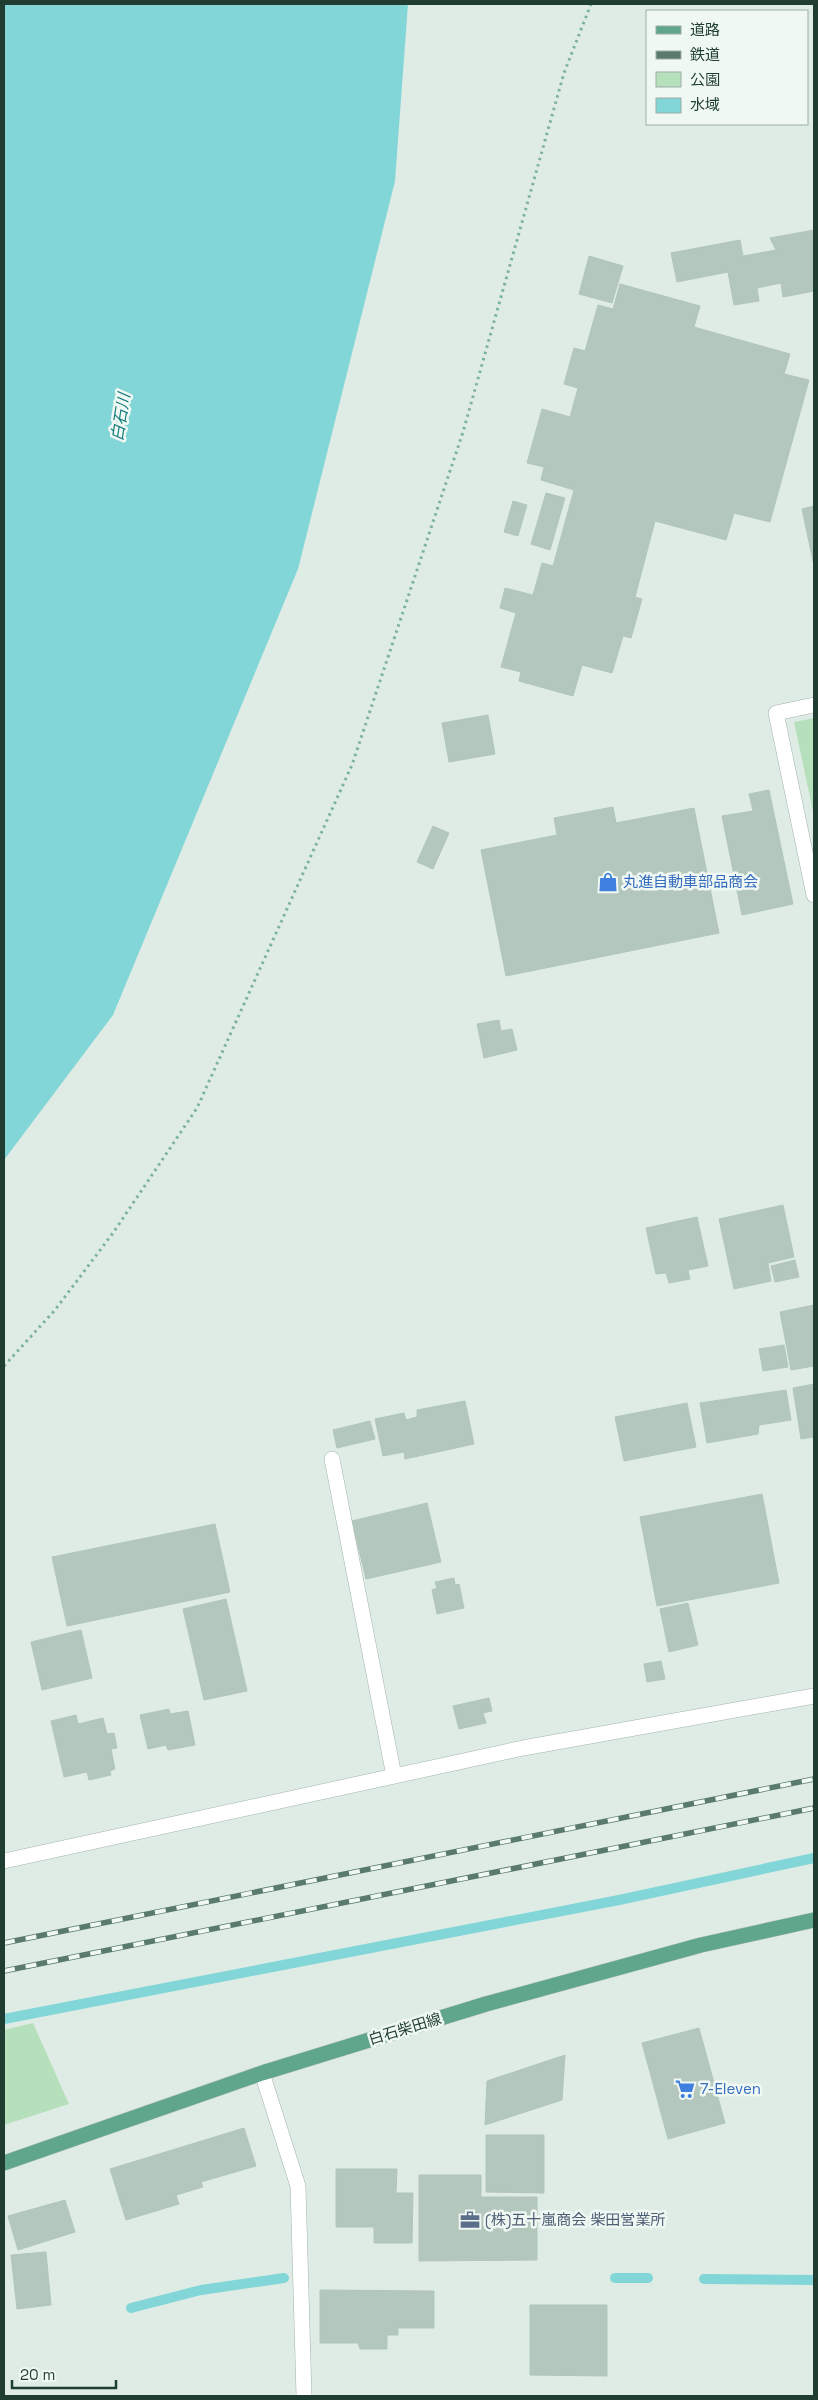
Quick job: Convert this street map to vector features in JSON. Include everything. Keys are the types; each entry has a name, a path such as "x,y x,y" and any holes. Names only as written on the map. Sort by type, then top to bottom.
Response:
{"main road":[{"name":"白石柴田線","path":"4,2163 262,2073 486,2004 701,1944 814,1920"}],"street":[{"path":"814,705 776,713 814,895"},
{"path":"332,1459 394,1776"},
{"path":"4,1861 523,1748 814,1696"},
{"path":"262,2073 298,2186 304,2396"}],"path":[{"path":"4,1366 55,1310 107,1241 197,1108 352,765 463,432 564,73 591,4"}],"green space":[{"path":"814,718 814,816 794,722"},
{"path":"33,2023 69,2104 4,2125 4,2030"}],"water":[{"name":"白石川","path":"4,4 408,4 395,181 298,569 113,1015 4,1160"}],"building":[{"path":"814,230 814,291 783,297 781,283 757,288 759,301 734,305 728,272 677,282 671,253 740,240 743,256 776,250 770,238"},
{"path":"589,256 623,266 612,303 579,294"},
{"path":"620,284 700,306 694,327 790,354 784,374 809,380 770,522 734,513 726,540 655,521 635,597 642,599 631,638 623,636 612,673 582,665 573,696 519,681 521,672 501,667 516,613 500,608 505,588 533,595 542,563 553,566 574,490 541,480 544,467 527,463 542,409 570,417 578,388 564,384 574,348 585,351 598,305 613,309"},
{"path":"546,493 565,498 550,550 531,544"},
{"path":"513,501 527,505 518,536 504,532"},
{"path":"814,506 814,566 802,509"},
{"path":"488,715 495,754 449,762 442,723"},
{"path":"769,790 793,904 742,915 722,816 753,811 749,794"},
{"path":"613,807 616,823 694,808 719,933 506,976 481,850 557,835 554,818"},
{"path":"433,826 449,833 433,869 417,862"},
{"path":"499,1020 501,1031 512,1029 517,1050 484,1058 477,1024"},
{"path":"783,1205 794,1257 768,1263 771,1281 734,1289 719,1219"},
{"path":"697,1217 708,1266 688,1270 690,1279 669,1283 666,1273 656,1274 646,1228"},
{"path":"795,1260 799,1277 775,1282 771,1266"},
{"path":"814,1305 814,1366 791,1370 780,1312"},
{"path":"784,1345 788,1367 763,1371 759,1349"},
{"path":"814,1384 814,1437 801,1439 793,1388"},
{"path":"786,1390 791,1420 759,1425 758,1434 707,1443 700,1403"},
{"path":"465,1401 474,1444 405,1459 404,1452 383,1456 375,1419 404,1413 406,1420 417,1417 417,1410"},
{"path":"687,1403 696,1447 624,1461 615,1417"},
{"path":"370,1421 375,1439 337,1448 333,1430"},
{"path":"762,1494 779,1583 657,1606 640,1517"},
{"path":"427,1503 441,1562 366,1579 352,1521"},
{"path":"215,1524 230,1592 67,1626 52,1557"},
{"path":"454,1578 455,1585 459,1584 464,1608 437,1614 432,1590 437,1588 435,1582"},
{"path":"226,1599 247,1691 204,1700 183,1609"},
{"path":"688,1603 698,1645 669,1652 660,1609"},
{"path":"81,1630 92,1678 42,1690 31,1642"},
{"path":"661,1661 665,1679 647,1682 644,1664"},
{"path":"489,1698 492,1711 483,1713 486,1723 459,1729 453,1706"},
{"path":"169,1709 170,1714 188,1711 195,1745 168,1750 166,1745 148,1749 140,1715"},
{"path":"76,1715 78,1724 103,1718 107,1734 114,1733 117,1748 111,1749 115,1769 110,1771 111,1775 89,1780 87,1772 64,1777 51,1721"},
{"path":"699,2028 725,2123 668,2139 642,2043"},
{"path":"565,2055 562,2100 485,2125 487,2081"},
{"path":"244,2128 256,2166 201,2182 203,2187 176,2195 179,2204 126,2220 110,2169"},
{"path":"486,2135 544,2135 544,2193 486,2192"},
{"path":"336,2169 397,2169 396,2193 413,2193 412,2243 374,2243 374,2227 336,2227"},
{"path":"419,2175 481,2175 481,2197 537,2197 537,2260 419,2261"},
{"path":"65,2200 75,2232 18,2250 8,2216"},
{"path":"46,2252 51,2305 17,2309 11,2255"},
{"path":"320,2290 434,2291 434,2328 398,2328 398,2335 387,2335 387,2349 360,2349 358,2343 320,2343"},
{"path":"530,2305 607,2305 607,2376 530,2375"}],"waterway":[{"path":"4,2019 619,1900 814,1858"},
{"path":"131,2308 201,2290 284,2278"},
{"path":"615,2278 648,2278"},
{"path":"704,2279 814,2280"}],"railway":[{"path":"4,1943 814,1779"},
{"path":"4,1971 814,1808"}],"place":[{"name":"丸進自動車部品商会","path":"608,882"},
{"name":"7-Eleven","path":"685,2089"},
{"name":"(株)五十嵐商会 柴田営業所","path":"470,2220"}]}
